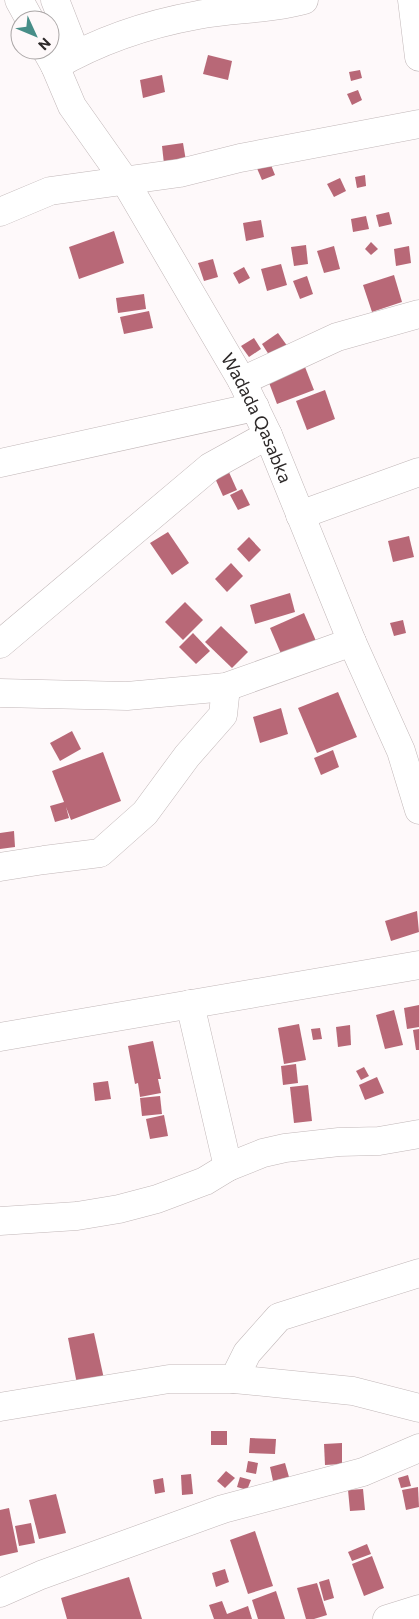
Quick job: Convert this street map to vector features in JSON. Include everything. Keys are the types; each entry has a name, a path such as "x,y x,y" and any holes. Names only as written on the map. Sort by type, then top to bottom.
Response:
{"street":[{"path":"60,56 137,29 200,15 280,6 304,0"},
{"path":"412,0 419,57"},
{"name":"Wadada Qasabka","path":"60,60 72,106 125,180 242,381 268,435 352,642 401,751 419,808"},
{"path":"0,212 50,191 180,173 240,158 419,124"},
{"path":"242,381 337,337 419,314"},
{"path":"0,463 254,407"},
{"path":"0,644 210,467 268,435"},
{"path":"300,515 419,472"},
{"path":"0,693 127,696 226,687 352,642"},
{"path":"0,867 100,853 145,813 187,756 223,715 226,687"},
{"path":"0,1037 419,965"},
{"path":"190,1004 228,1167"},
{"path":"0,1221 77,1216 119,1209 157,1199 205,1181 228,1167 263,1153 285,1148 339,1142 379,1141 419,1134"},
{"path":"234,1380 247,1353 278,1316 419,1273"},
{"path":"0,1407 169,1379 234,1380 353,1391 419,1408"},
{"path":"0,1593 42,1575 223,1509 363,1472 419,1448"},
{"path":"388,1619 419,1609"}],"building":[{"path":"208,55 232,61 228,80 203,74"},
{"path":"360,70 362,78 351,81 349,72"},
{"path":"162,75 165,92 143,98 140,80"},
{"path":"358,90 362,100 352,105 347,94"},
{"path":"183,143 186,161 164,164 162,146"},
{"path":"269,160 275,175 262,180 256,166"},
{"path":"365,175 366,186 357,188 355,177"},
{"path":"340,178 346,191 334,197 327,184"},
{"path":"389,212 392,224 379,227 376,215"},
{"path":"366,216 369,229 353,232 351,219"},
{"path":"261,220 264,237 246,241 243,223"},
{"path":"114,231 124,263 79,279 69,247"},
{"path":"371,242 378,249 371,255 365,249"},
{"path":"306,245 308,264 294,266 291,247"},
{"path":"334,246 340,269 324,273 317,251"},
{"path":"409,246 411,263 396,266 394,249"},
{"path":"213,259 218,277 204,281 198,263"},
{"path":"281,264 287,285 267,291 261,269"},
{"path":"244,267 250,278 239,284 233,273"},
{"path":"394,275 402,302 372,312 363,285"},
{"path":"307,276 313,294 300,299 293,281"},
{"path":"144,294 146,309 118,313 116,298"},
{"path":"149,311 153,328 124,334 120,317"},
{"path":"278,333 288,347 271,358 262,344"},
{"path":"254,338 261,349 249,357 241,346"},
{"path":"305,367 314,390 277,404 268,380"},
{"path":"325,390 335,419 307,430 296,401"},
{"path":"228,470 237,490 223,496 214,476"},
{"path":"242,489 250,505 238,510 230,495"},
{"path":"168,532 189,563 172,575 150,543"},
{"path":"409,536 414,557 393,562 388,541"},
{"path":"249,537 261,550 249,562 237,549"},
{"path":"231,563 243,576 227,592 215,579"},
{"path":"290,593 295,612 255,624 250,605"},
{"path":"185,602 203,620 183,640 165,622"},
{"path":"304,613 316,641 282,656 270,628"},
{"path":"403,620 406,633 394,636 390,623"},
{"path":"221,626 248,652 232,668 205,642"},
{"path":"193,633 210,651 196,664 179,647"},
{"path":"338,692 357,737 317,753 298,708"},
{"path":"281,708 288,734 260,743 253,717"},
{"path":"72,731 81,749 60,761 50,743"},
{"path":"333,750 339,767 321,775 314,758"},
{"path":"103,752 121,801 71,820 66,807 69,818 55,822 50,806 64,802 52,771"},
{"path":"14,831 15,847 0,849 0,833"},
{"path":"417,911 419,932 391,941 385,921"},
{"path":"419,1005 419,1027 407,1029 404,1008"},
{"path":"394,1010 403,1045 385,1049 376,1015"},
{"path":"299,1024 306,1060 284,1064 278,1028"},
{"path":"350,1025 351,1045 338,1047 336,1027"},
{"path":"320,1028 322,1039 313,1040 311,1029"},
{"path":"419,1029 419,1050 416,1050 413,1030"},
{"path":"153,1041 161,1079 158,1079 161,1093 140,1097 138,1083 135,1084 128,1046"},
{"path":"296,1064 298,1083 283,1085 281,1066"},
{"path":"364,1067 369,1076 361,1080 356,1071"},
{"path":"377,1077 384,1093 365,1100 359,1085"},
{"path":"108,1081 111,1099 95,1101 93,1083"},
{"path":"308,1085 312,1121 294,1123 290,1087"},
{"path":"160,1096 162,1114 142,1116 140,1098"},
{"path":"164,1115 168,1136 150,1139 146,1119"},
{"path":"94,1333 104,1379 77,1384 68,1338"},
{"path":"211,1431 227,1431 227,1445 211,1445"},
{"path":"250,1438 276,1439 275,1454 249,1453"},
{"path":"342,1443 342,1464 325,1465 324,1444"},
{"path":"248,1461 258,1463 256,1474 246,1472"},
{"path":"285,1463 289,1477 273,1481 270,1467"},
{"path":"226,1471 235,1478 225,1488 217,1481"},
{"path":"191,1474 193,1494 182,1495 181,1475"},
{"path":"408,1475 411,1486 401,1488 398,1478"},
{"path":"240,1477 251,1480 247,1490 237,1487"},
{"path":"163,1478 165,1492 155,1494 153,1480"},
{"path":"418,1487 419,1507 406,1510 402,1490"},
{"path":"363,1489 365,1510 350,1511 348,1490"},
{"path":"56,1494 66,1533 39,1539 29,1500"},
{"path":"9,1508 18,1552 0,1556 0,1510"},
{"path":"31,1523 35,1543 19,1546 15,1526"},
{"path":"255,1531 273,1586 248,1594 230,1540"},
{"path":"367,1544 371,1554 352,1561 348,1552"},
{"path":"372,1556 384,1588 364,1596 352,1564"},
{"path":"225,1569 229,1582 216,1587 212,1573"},
{"path":"129,1577 142,1619 67,1619 61,1598"},
{"path":"329,1579 334,1598 324,1601 319,1582"},
{"path":"317,1583 327,1615 306,1619 297,1588"},
{"path":"276,1591 285,1619 258,1619 252,1600"},
{"path":"222,1601 227,1614 248,1606 252,1619 214,1619 209,1605"}]}
